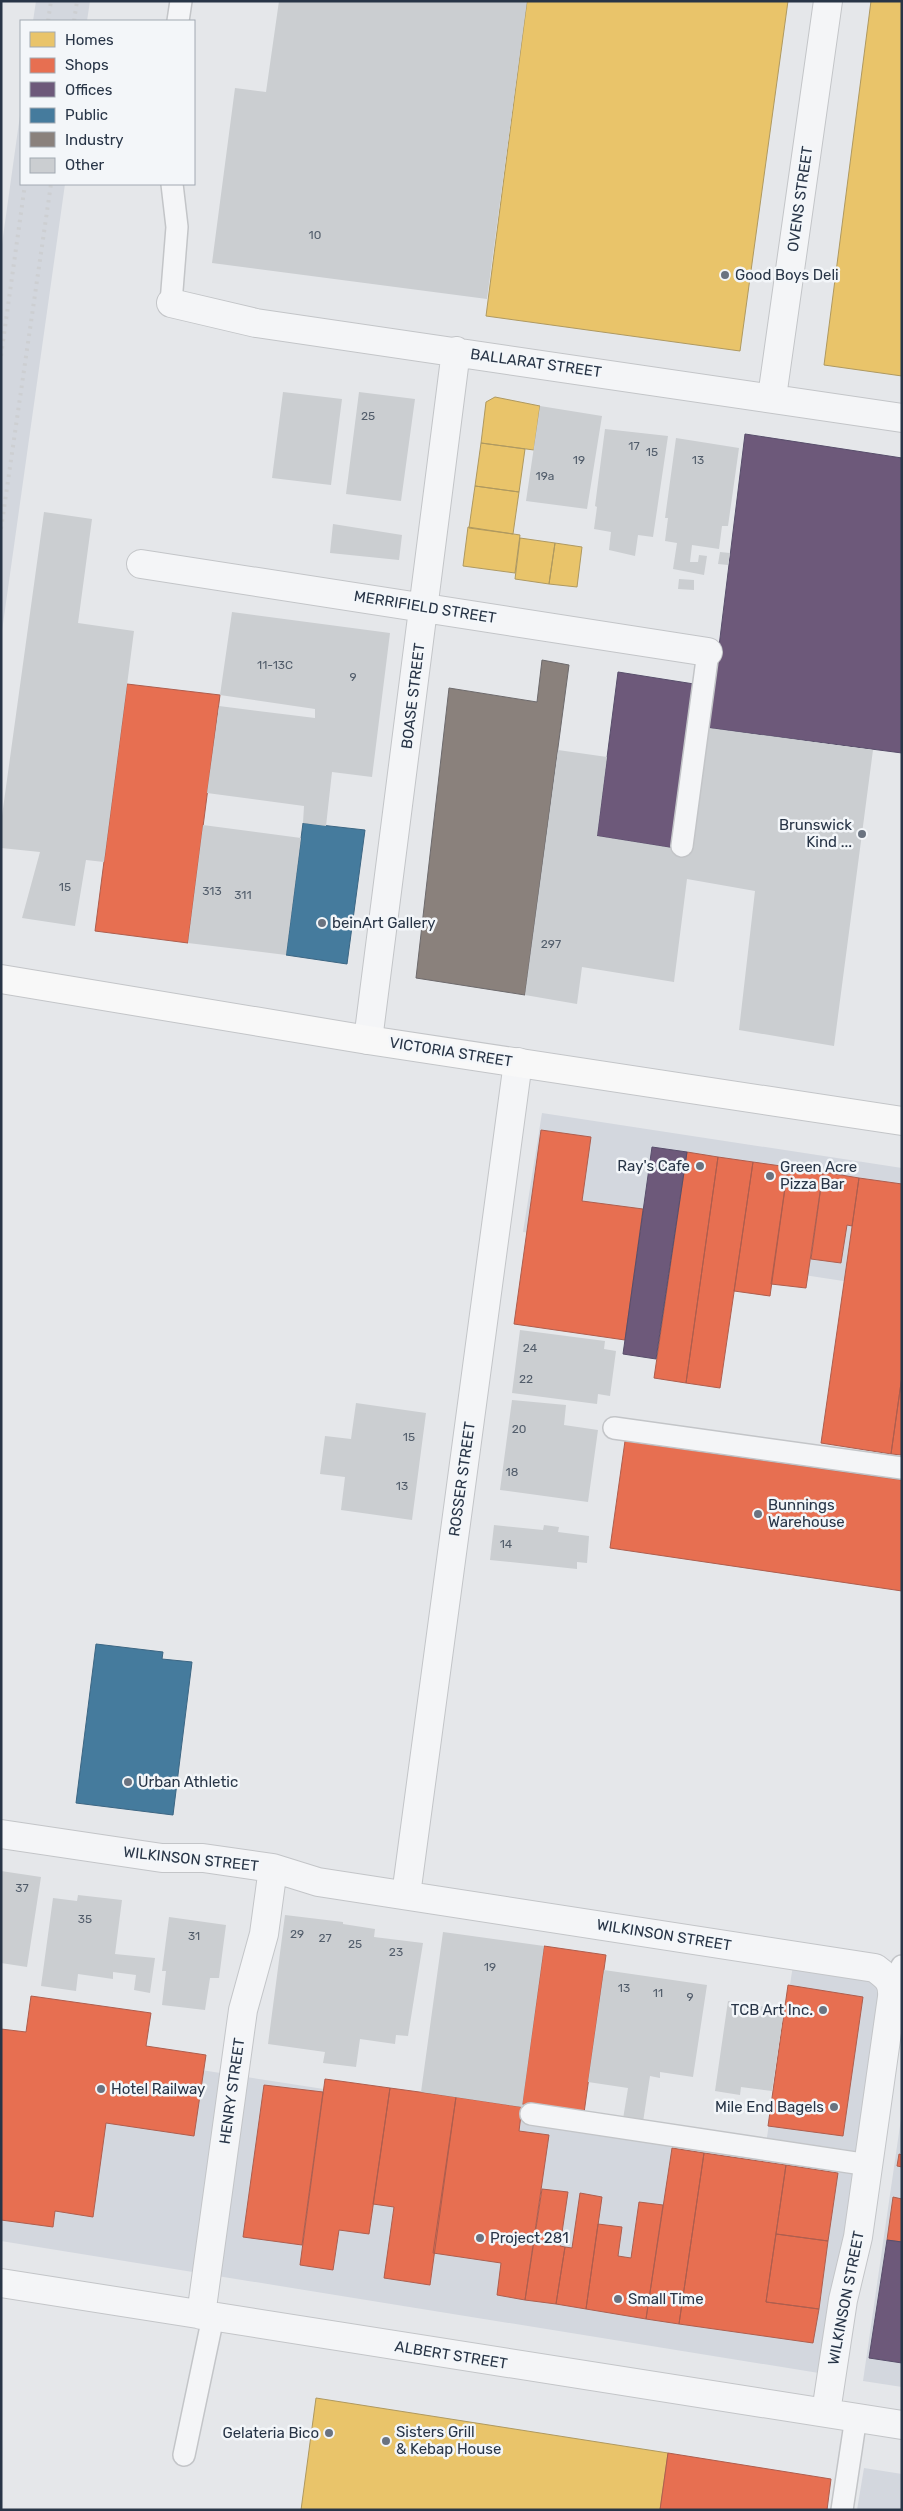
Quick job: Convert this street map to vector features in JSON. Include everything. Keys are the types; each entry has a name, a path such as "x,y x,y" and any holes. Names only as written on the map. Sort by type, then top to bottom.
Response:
{"street":[{"name":"OVENS STREET","path":"772,397 828,1"},
{"name":"BALLARAT STREET","path":"171,303 256,323 772,397 902,418"},
{"name":"BOASE STREET","path":"368,1040 456,351"},
{"name":"MERRIFIELD STREET","path":"142,564 424,606 708,652"},
{"name":"VICTORIA STREET","path":"1,979 368,1040 902,1121"},
{"name":"ROSSER STREET","path":"406,1895 518,1062"},
{"name":"WILKINSON STREET","path":"1,1834 162,1858 203,1858 273,1868 318,1882 862,1964 875,1968 887,1976 897,1975 858,2237 843,2300 826,2412"},
{"name":"HENRY STREET","path":"207,2316 243,2010 264,1934 273,1868"},
{"name":"ALBERT STREET","path":"1,2283 902,2425"}],"lane":[{"path":"178,20 181,1"},
{"path":"171,303 177,227 172,185"},
{"path":"682,846 708,652"},
{"path":"614,1428 902,1468"},
{"path":"531,2114 869,2165"},
{"path":"184,2456 207,2316"},
{"path":"842,2510 856,2417"}],"shaded area":[{"path":"36,1 90,1 87,20 33,20"},
{"path":"20,115 20,185 65,185 1,638 1,251"},
{"path":"542,1113 902,1168 902,1290 523,1232"},
{"path":"793,1965 880,1979 825,2374 1,2241 1,2039 764,2157"},
{"path":"902,2112 902,2387 863,2381"},
{"path":"864,2468 902,2474 902,2510 857,2510"}],"building: Homes":[{"path":"527,1 788,1 740,351 486,316"},
{"path":"871,1 902,1 902,376 824,365"},
{"path":"495,397 540,406 534,450 481,443 486,402"},
{"path":"481,443 525,449 519,492 475,486"},
{"path":"475,486 519,492 513,534 469,528"},
{"path":"468,527 520,535 515,573 463,566"},
{"path":"520,538 555,543 549,584 515,579"},
{"path":"555,543 582,547 577,587 549,584"},
{"path":"316,2398 668,2453 660,2510 301,2510"}],"building: Shops":[{"path":"127,684 220,695 188,943 95,931"},
{"path":"541,1130 591,1137 582,1201 643,1209 625,1340 514,1324"},
{"path":"687,1152 718,1157 686,1383 654,1378"},
{"path":"718,1157 753,1162 720,1388 686,1383"},
{"path":"753,1162 788,1167 770,1296 734,1291"},
{"path":"788,1167 823,1172 806,1288 771,1284"},
{"path":"823,1172 859,1178 852,1226 847,1225 841,1263 811,1259"},
{"path":"859,1178 902,1184 902,1376 891,1454 821,1443"},
{"path":"902,1376 902,1455 891,1454"},
{"name":"Bunnings Warehouse","path":"625,1441 902,1480 902,1591 610,1548"},
{"path":"544,1946 606,1955 584,2113 522,2104"},
{"path":"788,1985 863,1997 843,2136 768,2126"},
{"name":"Hotel Railway","path":"31,1996 151,2013 146,2046 206,2055 194,2136 106,2123 93,2217 55,2211 53,2227 1,2220 1,2029 26,2032"},
{"path":"325,2079 390,2088 369,2234 339,2230 333,2270 300,2265"},
{"path":"264,2085 323,2092 302,2245 243,2237"},
{"path":"390,2088 456,2097 430,2285 384,2278 394,2207 373,2204"},
{"path":"456,2097 522,2107 519,2131 549,2135 525,2300 497,2295 501,2263 433,2253"},
{"path":"672,2148 704,2153 679,2324 646,2319"},
{"path":"704,2153 786,2165 766,2302 819,2309 813,2343 679,2324"},
{"path":"899,2154 902,2155 902,2167 897,2166"},
{"path":"786,2165 838,2173 828,2241 776,2234"},
{"path":"542,2189 568,2192 560,2246 565,2247 556,2304 525,2300"},
{"path":"580,2193 602,2197 586,2309 556,2304 565,2247 572,2248"},
{"path":"893,2197 902,2199 902,2242 887,2240"},
{"path":"639,2202 663,2205 646,2319 586,2309 598,2224 622,2227 618,2256 631,2258"},
{"path":"776,2234 828,2241 819,2309 766,2302"},
{"path":"668,2453 831,2479 827,2510 660,2510"}],"building: Offices":[{"path":"745,434 902,458 902,753 709,728"},
{"path":"618,672 694,684 672,848 597,836"},
{"path":"652,1147 687,1152 656,1359 623,1354"},
{"path":"887,2240 902,2242 902,2363 869,2358"}],"building: Public":[{"path":"303,823 365,830 347,964 286,955"},
{"path":"96,1644 163,1652 162,1659 192,1662 173,1815 76,1803"}],"building: Industry":[{"path":"542,660 569,665 525,995 416,978 449,688 537,702"}],"building: Other":[{"path":"279,1 527,1 487,299 212,263 235,88 266,92"},
{"path":"283,392 342,399 331,485 272,478"},
{"path":"359,392 415,399 401,501 346,494"},
{"path":"540,406 602,416 587,509 526,501"},
{"path":"605,429 668,436 653,537 638,535 635,556 609,550 611,532 594,529 597,507 595,506"},
{"path":"676,438 739,448 728,526 722,526 719,549 692,545 690,562 698,562 699,555 707,556 704,575 673,569 677,543 665,541 668,518 665,518"},
{"path":"44,512 92,519 78,623 134,631 104,862 86,860 75,926 22,918 40,852 1,848 1,823"},
{"path":"333,524 402,535 399,560 330,553"},
{"path":"720,552 730,553 728,565 718,564"},
{"path":"679,579 694,580 694,590 678,589"},
{"path":"232,612 390,633 372,777 332,772 326,826 303,823 304,806 207,793 219,706 315,718 315,709 220,695"},
{"path":"709,728 873,750 834,1046 739,1030 755,891 687,879 674,982 582,967 577,1004 525,995 558,750 607,757 597,836 691,851"},
{"path":"203,825 301,838 286,955 188,943"},
{"path":"520,1330 605,1341 604,1349 616,1351 610,1396 598,1394 597,1404 512,1393"},
{"path":"512,1400 566,1405 564,1425 598,1430 588,1502 500,1490"},
{"path":"356,1403 426,1413 412,1520 341,1510 345,1477 320,1474 325,1436 351,1439"},
{"path":"494,1525 543,1530 544,1525 559,1527 558,1532 589,1536 587,1563 577,1562 577,1569 490,1560"},
{"path":"1,1871 41,1877 27,1967 1,1963"},
{"path":"78,1895 122,1900 115,1954 155,1958 150,1993 134,1990 136,1975 113,1972 113,1979 78,1974 76,1991 41,1986 53,1898 77,1901"},
{"path":"285,1915 343,1922 343,1924 375,1929 374,1937 423,1943 408,2036 396,2035 395,2044 360,2039 356,2067 323,2063 325,2052 268,2044"},
{"path":"169,1917 226,1925 219,1978 210,1978 205,2010 162,2005 166,1971 162,1971"},
{"path":"443,1932 544,1946 522,2107 421,2092"},
{"path":"604,1970 707,1985 693,2077 660,2072 660,2078 650,2076 643,2122 623,2119 628,2088 588,2082"},
{"path":"728,2001 784,2010 772,2091 741,2087 740,2095 715,2091"}],"railway":[{"path":"48,20 51,1"},
{"path":"74,20 77,1"},
{"path":"1,356 25,185"},
{"path":"1,529 51,185"}],"place":[{"name":"Good Boys Deli","path":"725,275"},
{"name":"Brunswick Kind ...","path":"862,834"},
{"name":"beinArt Gallery","path":"322,923"},
{"name":"Ray's Cafe","path":"700,1166"},
{"name":"Green Acre Pizza Bar","path":"770,1176"},
{"name":"Bunnings Warehouse","path":"758,1514"},
{"name":"Urban Athletic","path":"128,1782"},
{"name":"TCB Art Inc.","path":"823,2010"},
{"name":"Hotel Railway","path":"101,2089"},
{"name":"Mile End Bagels","path":"834,2107"},
{"name":"Project 281","path":"480,2238"},
{"name":"Small Time","path":"618,2299"},
{"name":"Gelateria Bico","path":"329,2433"},
{"name":"Sisters Grill & Kebap House","path":"386,2441"}]}
